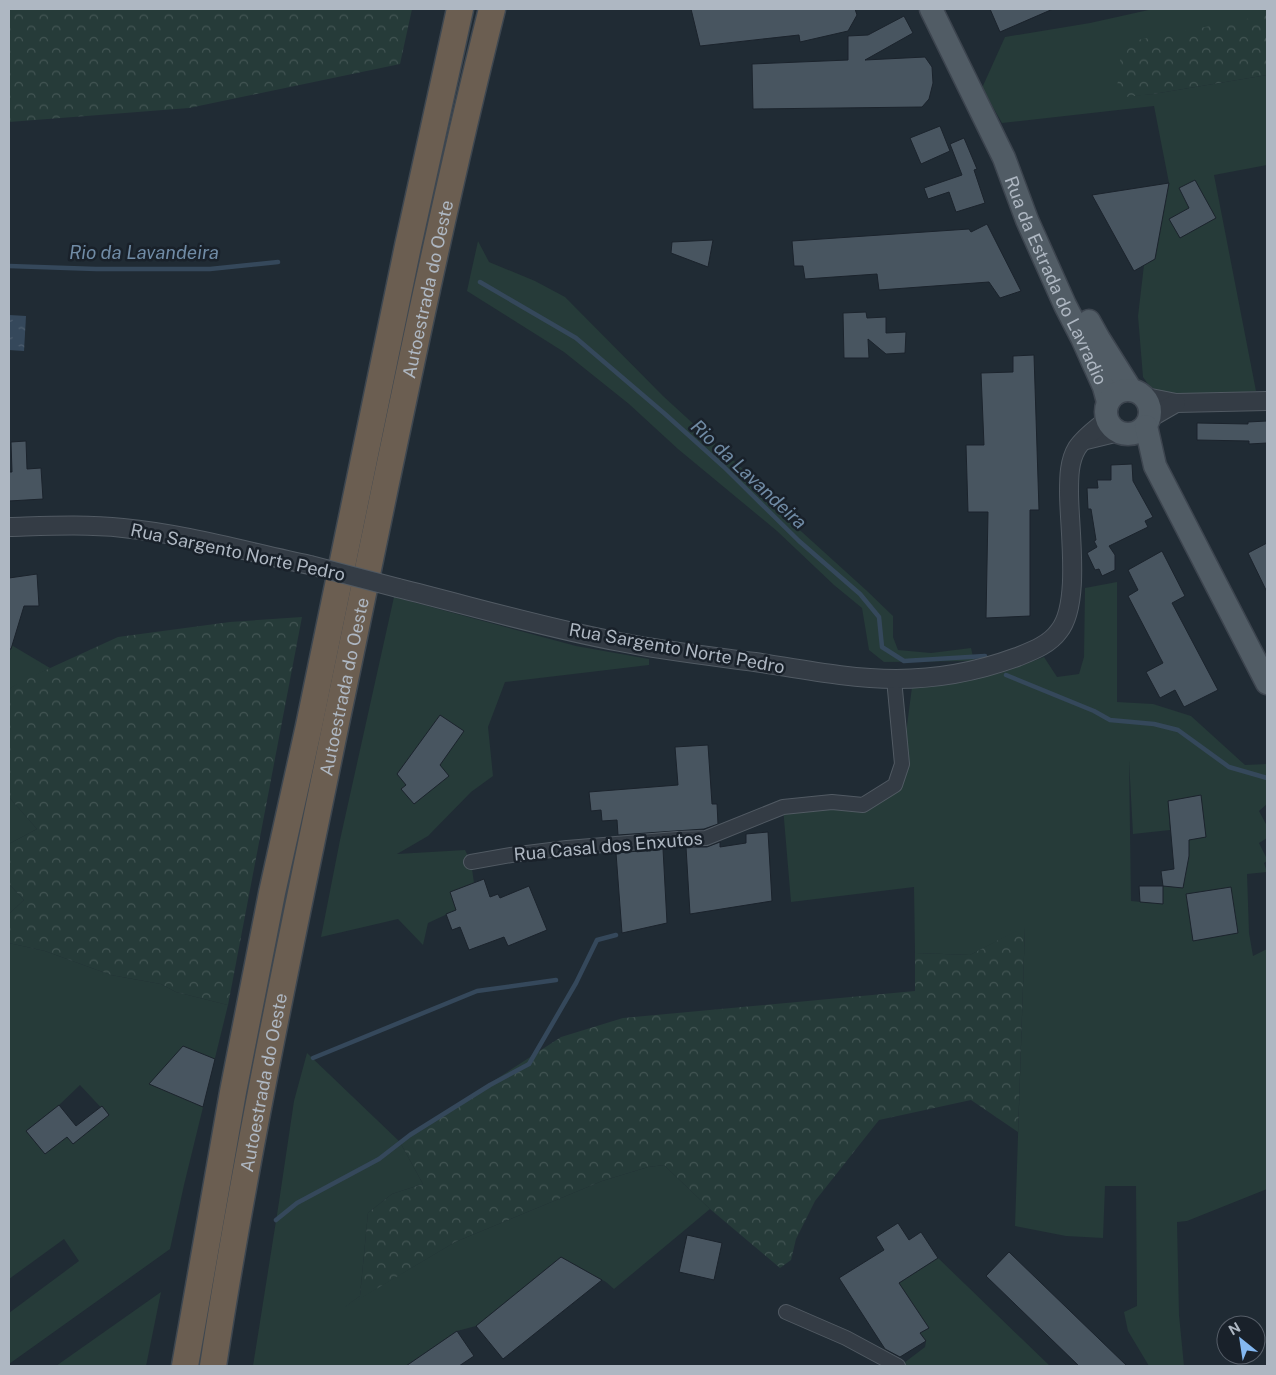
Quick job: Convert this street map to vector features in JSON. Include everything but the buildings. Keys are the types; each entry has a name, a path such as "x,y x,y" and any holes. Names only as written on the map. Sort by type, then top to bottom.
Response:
{"highway":[{"name":"Autoestrada do Oeste","path":"185,1366 232,1101 272,893 313,707 408,246 460,9"},
{"name":"Autoestrada do Oeste","path":"213,1366 237,1220 303,883 435,255 492,9"}],"main road":[{"name":"Rua da Estrada do Lavradio","path":"931,9 1004,158 1037,214 1093,363 1104,387 1115,422 1155,466 1267,683"},
{"name":"Rua da Estrada do Lavradio","path":"1072,303 1099,339 1143,408 1155,466"},
{"name":"Rua da Estrada do Lavradio","path":"1115,422 1118,392 1143,408"},
{"path":"1115,422 1133,434 1140,431 1143,408"}],"street":[{"path":"1143,408 1176,403 1267,401"},
{"name":"Rua Sargento Norte Pedro","path":"9,527 80,526 139,530 172,535 310,565 621,643 836,674 894,679 938,676 990,666 1010,660 1042,646 1053,639 1060,630 1065,622 1071,600 1070,469 1073,458 1083,441 1115,422"},
{"name":"Rua Casal dos Enxutos","path":"471,862 567,848 706,838 783,807 832,802 863,805 895,785 902,764 894,679"},
{"path":"786,1312 846,1338 898,1366"}],"green space":[{"path":"9,9 412,9 400,64 189,108 9,122"},
{"path":"1153,9 1267,9 1267,15 1117,97 1153,94 1267,75 1267,165 1214,175 1256,391 1192,397 1174,396 1150,387 1143,377 1138,316 1144,265 1155,259 1169,183 1154,106 1002,123 982,88 1005,37 1090,23"},
{"path":"1267,15 1267,75 1153,94 1116,98 1122,43"},
{"path":"478,241 489,262 535,281 565,297 663,396 746,472 792,523 893,616 893,637 898,650 931,653 971,648 974,661 884,662 869,650 862,608 834,585 777,531 678,449 629,404 564,352 467,291"},
{"path":"1117,582 1117,702 1153,704 1191,716 1245,765 1267,764 1267,804 1259,811 1267,826 1267,838 1259,843 1267,859 1264,863 1267,872 1247,874 1249,933 1253,956 1267,949 1267,1189 1187,1221 1177,1222 1179,1315 1184,1366 1149,1366 1128,1331 1124,1312 1137,1306 1136,1186 1105,1186 1103,1238 1066,1236 1015,1226 1025,927 970,955 915,953 914,887 791,902 783,807 863,805 895,785 902,764 912,687 1001,673 1044,657 1057,677 1079,674 1084,657 1085,588","holes":["1129,760 1133,834 1170,830 1168,801 1201,795 1206,837 1189,840 1189,856 1183,888 1163,886 1163,904 1131,901"]},
{"path":"394,597 576,646 649,659 649,665 505,682 488,727 493,776 471,792 428,836 397,854 465,850 471,862 474,883 450,892 456,910 428,923 423,945 398,919 321,937 340,840"},
{"path":"302,617 228,1005 176,992 161,984 111,975 45,951 9,943 9,914 24,900 9,884 9,844 37,829 9,797 9,689 24,680 118,637 230,622"},
{"path":"9,644 13,646 50,668 9,689"},
{"path":"9,797 37,829 9,844"},
{"path":"9,884 24,900 9,914"},
{"path":"1025,926 1018,1132 971,1100 879,1120 815,1201 796,1239 791,1260 780,1268 710,1209 664,1165 648,1167 602,1181 455,1242 336,1313 360,1296 368,1213 392,1194 423,1184 400,1142 561,1037 623,1018 915,991 915,953 970,955"},
{"path":"9,943 45,951 111,975 161,984 176,992 228,1005 170,1249 9,1364 9,1313 79,1261 64,1239 9,1279","holes":["80,1085 108,1115 73,1144 67,1137 45,1154 26,1131 59,1105"]},
{"path":"307,1053 400,1142 423,1184 392,1194 368,1213 360,1296 345,1307 455,1242 602,1181 648,1167 664,1165 710,1209 614,1289 606,1282 561,1257 476,1326 457,1331 406,1366 253,1366 294,1101"},
{"path":"938,1258 1050,1366 900,1366 925,1347 926,1341 920,1333 929,1328 899,1283"},
{"path":"161,1292 146,1366 56,1366"}],"water":[{"path":"9,315 26,316 24,351 9,350"}],"waterway":[{"name":"Rio da Lavandeira","path":"9,266 96,269 210,269 278,262"},
{"name":"Rio da Lavandeira","path":"480,282 576,338 724,467 799,541 860,594 879,617 882,647 904,661 985,656"},
{"name":"Rio da Lavandeira","path":"1006,675 1094,711 1110,720 1154,724 1178,730 1229,767 1267,778"},
{"path":"276,1220 297,1203 379,1159 410,1135 490,1085 529,1064 576,983 597,940 616,935"},
{"path":"313,1058 477,991 556,980"}]}
